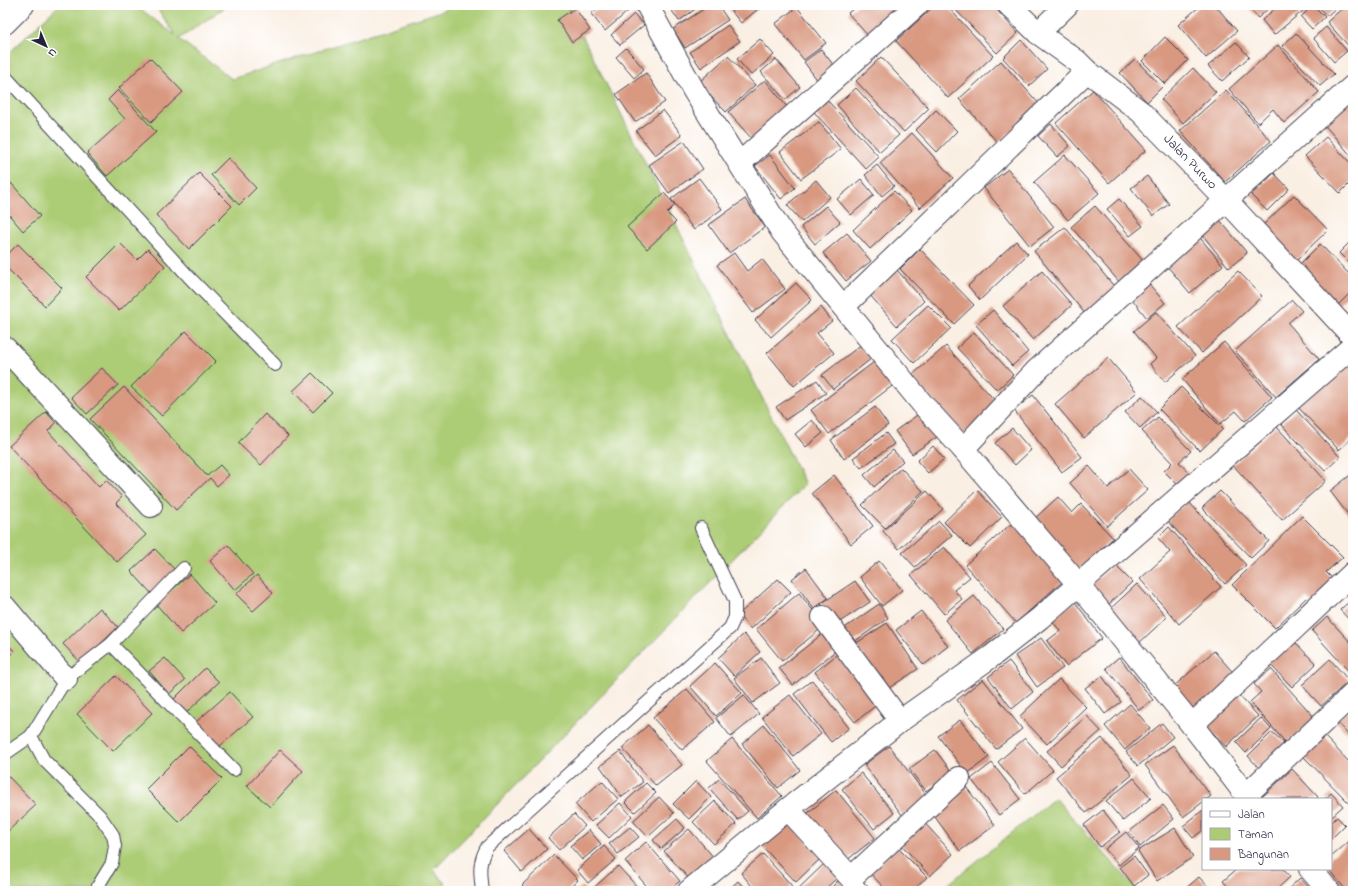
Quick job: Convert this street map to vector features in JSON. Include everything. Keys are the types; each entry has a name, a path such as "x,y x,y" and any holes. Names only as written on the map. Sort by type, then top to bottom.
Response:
{"street":[{"path":"5,23 22,5"},
{"path":"647,5 694,91 782,232 844,306 924,406 963,449 1078,584 1248,797 1353,694"},
{"path":"740,163 917,5"},
{"name":"Jalan Purwo","path":"1009,5 1038,33 1077,61 1087,71 1141,112 1226,200 1353,337"},
{"path":"1038,33 1067,5"},
{"path":"844,306 1087,71"},
{"path":"963,449 1036,371 1353,86"},
{"path":"689,891 788,809 900,721 1018,636 1353,346"},
{"path":"5,348 151,506"},
{"path":"1192,725 1353,573"},
{"path":"5,607 66,679"},
{"path":"823,617 900,721"},
{"path":"788,809 857,884 959,778"},
{"path":"1311,870 1329,891"}],"lane":[{"path":"5,76 189,277 275,365"},
{"path":"482,891 479,871 481,858 487,847 730,628 735,616 735,601 701,528"},
{"path":"5,754 31,736 66,679 111,644 184,568"},
{"path":"111,644 234,770"},
{"path":"31,736 44,760 100,816 113,835 115,846 112,863 98,886 98,891"}],"green space":[{"path":"59,5 135,5 175,35 155,5 228,5 179,39 232,79 460,5 567,5 805,484 434,870 451,891 5,891 5,57"},
{"path":"1055,798 1138,891 940,891"}],"building":[{"path":"567,5 576,5 569,9"},
{"path":"601,5 634,6 605,31 591,14"},
{"path":"668,5 701,5 679,21"},
{"path":"710,5 718,5 728,20 685,48 673,29"},
{"path":"726,5 763,5 741,23"},
{"path":"858,5 905,5 869,37 848,13"},
{"path":"935,5 946,5 993,56 948,98 896,41"},
{"path":"951,5 992,5 1018,33 997,53"},
{"path":"1201,5 1215,5 1237,31 1206,58 1178,25"},
{"path":"1246,5 1272,5 1258,18"},
{"path":"1279,5 1302,5 1305,9 1274,35 1262,20"},
{"path":"1313,5 1325,17 1312,29 1301,17"},
{"path":"1317,5 1339,5 1327,16"},
{"path":"1346,5 1353,6 1353,51 1327,22"},
{"path":"797,7 826,43 804,60 775,24"},
{"path":"575,8 590,30 572,42 557,20"},
{"path":"634,14 644,25 620,45 611,35"},
{"path":"728,25 740,41 701,68 690,52"},
{"path":"1326,27 1347,51 1334,62 1313,38"},
{"path":"1296,33 1334,74 1320,86 1282,46"},
{"path":"1165,37 1188,60 1165,84 1142,61"},
{"path":"760,39 774,55 751,75 737,59"},
{"path":"1021,40 1047,69 1029,86 1003,58"},
{"path":"1236,42 1249,57 1222,81 1208,66"},
{"path":"1278,45 1319,92 1284,123 1273,109 1258,123 1229,89"},
{"path":"626,48 644,69 634,78 616,57"},
{"path":"821,49 838,71 821,85 804,62"},
{"path":"728,56 755,85 726,112 698,83"},
{"path":"881,57 929,108 904,132 856,81"},
{"path":"150,58 183,92 151,122 119,88"},
{"path":"776,59 800,87 785,100 761,72"},
{"path":"1135,59 1162,87 1147,102 1120,73"},
{"path":"1001,61 1040,105 998,143 959,99"},
{"path":"1193,68 1216,92 1183,123 1161,99"},
{"path":"646,73 665,102 635,122 616,94"},
{"path":"765,80 788,108 752,139 728,112"},
{"path":"856,88 899,135 880,152 837,105"},
{"path":"118,90 156,132 107,176 87,153 125,119 108,100"},
{"path":"1093,90 1146,150 1109,183 1056,123"},
{"path":"1226,90 1271,141 1225,182 1180,131"},
{"path":"1353,93 1353,158 1321,121"},
{"path":"827,100 879,157 866,169 814,112"},
{"path":"663,110 682,135 655,155 636,131"},
{"path":"936,110 957,131 937,152 916,130"},
{"path":"819,122 841,149 801,179 780,152"},
{"path":"1051,124 1070,146 1057,157 1038,136"},
{"path":"912,133 953,178 920,208 880,163"},
{"path":"1326,137 1353,166 1353,180 1340,193 1305,156"},
{"path":"684,141 703,169 669,193 649,165"},
{"path":"770,155 795,188 781,199 755,166"},
{"path":"1065,155 1099,193 1068,220 1034,182"},
{"path":"228,158 256,188 239,205 211,175"},
{"path":"877,165 894,186 882,196 865,175"},
{"path":"1008,169 1054,227 1030,246 984,188"},
{"path":"199,173 232,206 189,249 156,215"},
{"path":"1274,173 1289,189 1267,211 1251,195"},
{"path":"1147,176 1169,204 1153,216 1131,188"},
{"path":"699,178 722,209 694,230 671,199"},
{"path":"861,179 874,195 851,215 837,199"},
{"path":"816,180 830,197 802,222 787,205"},
{"path":"11,183 40,216 23,231 5,210 5,188"},
{"path":"894,191 912,210 870,249 853,230"},
{"path":"664,193 675,205 667,213 676,222 647,249 627,227"},
{"path":"1294,195 1328,230 1294,263 1260,228"},
{"path":"745,199 765,227 729,253 709,225"},
{"path":"1119,199 1143,226 1130,236 1107,209"},
{"path":"826,206 840,222 815,244 801,227"},
{"path":"1095,206 1146,264 1122,285 1071,227"},
{"path":"1219,219 1247,253 1229,268 1201,233"},
{"path":"1065,227 1117,290 1086,315 1034,251"},
{"path":"847,233 871,261 846,281 823,253"},
{"path":"1200,238 1223,265 1190,293 1167,266"},
{"path":"1353,239 1353,267 1339,253"},
{"path":"1016,241 1028,254 980,300 968,286"},
{"path":"120,243 137,260 148,249 165,266 119,311 86,277"},
{"path":"18,244 62,288 45,306 5,266 5,257"},
{"path":"1320,244 1353,278 1353,290 1333,310 1294,270"},
{"path":"920,249 974,305 954,324 900,269"},
{"path":"734,253 747,271 762,259 785,289 753,313 717,265"},
{"path":"896,269 924,301 897,326 869,294"},
{"path":"1042,271 1072,305 1033,340 1003,306"},
{"path":"1238,271 1262,296 1202,353 1178,327"},
{"path":"1145,279 1165,303 1147,318 1128,294"},
{"path":"796,283 812,300 771,337 755,320"},
{"path":"1292,300 1302,311 1288,323 1319,359 1276,397 1235,351"},
{"path":"928,305 951,328 914,363 892,339"},
{"path":"821,307 832,321 817,333 834,353 794,386 767,353"},
{"path":"993,310 1028,352 1012,366 976,325"},
{"path":"1156,312 1195,356 1165,382 1150,364 1156,358 1134,331"},
{"path":"186,331 216,361 162,416 131,387"},
{"path":"974,332 1013,375 997,390 957,348"},
{"path":"1224,342 1272,397 1245,421 1236,411 1220,424 1182,379"},
{"path":"862,344 872,358 833,389 822,375"},
{"path":"946,346 998,404 963,435 911,376"},
{"path":"1344,356 1353,365 1353,437 1339,450 1294,403"},
{"path":"1108,358 1137,392 1084,438 1055,404"},
{"path":"878,359 896,383 829,434 811,410"},
{"path":"102,368 118,385 87,414 71,397"},
{"path":"312,373 332,393 313,412 293,391"},
{"path":"817,380 826,393 785,420 776,407"},
{"path":"124,387 207,476 220,465 229,475 217,486 210,478 176,510 90,419"},
{"path":"1181,387 1223,429 1200,451 1159,409"},
{"path":"1033,395 1082,457 1062,472 1014,410"},
{"path":"1142,396 1157,412 1140,428 1125,412"},
{"path":"875,407 888,425 844,459 831,440"},
{"path":"1296,410 1340,457 1325,471 1281,424"},
{"path":"46,412 56,423 48,431 99,487 106,480 122,497 116,503 146,535 117,562 9,446"},
{"path":"920,413 937,437 912,454 895,431"},
{"path":"265,414 288,436 261,465 238,443"},
{"path":"1158,417 1191,451 1179,462 1190,474 1178,485 1164,471 1172,463 1142,431"},
{"path":"812,420 823,433 806,447 795,434"},
{"path":"1276,426 1326,481 1282,520 1233,465"},
{"path":"1012,428 1031,450 1015,465 995,443"},
{"path":"886,433 894,444 861,468 853,458"},
{"path":"933,446 944,459 928,473 917,461"},
{"path":"893,450 903,461 874,487 864,475"},
{"path":"1089,466 1108,488 1129,469 1148,490 1107,526 1070,483"},
{"path":"901,468 923,491 885,528 862,505"},
{"path":"1353,473 1353,521 1330,491"},
{"path":"834,475 873,526 851,544 812,493"},
{"path":"977,490 1002,517 970,548 944,522"},
{"path":"927,491 943,509 899,549 883,531"},
{"path":"1220,491 1269,541 1251,558 1202,508"},
{"path":"1058,497 1072,513 1081,504 1113,538 1077,572 1031,522"},
{"path":"1188,501 1246,565 1225,584 1167,520"},
{"path":"1302,516 1343,557 1326,572 1337,583 1314,605 1306,598 1275,628 1232,585"},
{"path":"939,521 952,535 915,567 902,553"},
{"path":"1013,522 1064,580 1016,623 965,565"},
{"path":"1169,527 1221,587 1179,624 1140,579 1170,552 1158,538"},
{"path":"228,545 253,574 235,590 210,561"},
{"path":"944,547 970,577 954,590 962,599 944,614 911,575"},
{"path":"155,549 176,571 151,593 131,571"},
{"path":"879,561 902,590 882,606 860,577"},
{"path":"1114,564 1132,582 1105,608 1087,590"},
{"path":"806,568 828,598 814,609 792,579"},
{"path":"190,574 215,603 181,633 156,604"},
{"path":"257,575 273,593 253,611 236,594"},
{"path":"778,579 791,592 751,629 738,615"},
{"path":"855,581 870,602 835,625 821,604"},
{"path":"1137,584 1167,617 1138,644 1108,611"},
{"path":"799,593 825,625 782,661 756,629"},
{"path":"974,596 1003,629 973,654 945,620"},
{"path":"1353,598 1353,624 1340,610"},
{"path":"1075,602 1102,638 1066,666 1047,641 1060,631 1051,619"},
{"path":"879,604 888,618 848,646 839,632"},
{"path":"100,608 118,627 81,663 63,644"},
{"path":"921,611 948,646 924,665 896,630"},
{"path":"1327,617 1353,645 1353,676 1312,631"},
{"path":"887,623 918,669 886,690 855,644"},
{"path":"825,632 838,649 793,685 779,668"},
{"path":"744,634 760,652 734,676 718,658"},
{"path":"1290,637 1316,664 1292,687 1266,660"},
{"path":"1041,638 1063,668 1037,687 1015,656"},
{"path":"5,641 14,651 5,660"},
{"path":"1214,651 1238,678 1196,715 1172,688"},
{"path":"839,653 879,703 855,722 815,672"},
{"path":"1119,657 1153,700 1139,710 1106,668"},
{"path":"165,658 185,680 169,694 149,671"},
{"path":"761,658 780,683 753,703 734,678"},
{"path":"1330,659 1349,681 1321,706 1302,685"},
{"path":"1009,661 1033,692 1012,709 988,677"},
{"path":"715,663 742,693 716,716 690,686"},
{"path":"205,668 219,682 186,713 173,700"},
{"path":"1271,669 1315,718 1286,743 1250,702 1261,692 1254,684"},
{"path":"116,676 152,713 113,751 77,714"},
{"path":"1102,676 1121,702 1105,714 1085,688"},
{"path":"983,679 1022,729 996,749 957,700"},
{"path":"1059,679 1086,707 1047,744 1020,716"},
{"path":"812,680 849,728 831,742 794,694"},
{"path":"687,689 715,722 682,750 653,718"},
{"path":"1235,691 1258,716 1226,747 1202,721"},
{"path":"230,692 253,717 219,747 196,722"},
{"path":"744,695 759,714 731,737 716,718"},
{"path":"790,695 821,734 793,756 762,717"},
{"path":"1130,704 1150,728 1125,750 1105,726"},
{"path":"1353,705 1353,734 1350,737 1336,721"},
{"path":"1087,716 1101,731 1061,766 1047,751"},
{"path":"1261,718 1271,729 1246,753 1236,742"},
{"path":"960,720 989,757 967,774 938,736"},
{"path":"1162,723 1173,737 1138,766 1126,752"},
{"path":"648,725 682,765 656,786 622,748"},
{"path":"764,725 800,770 778,788 742,744"},
{"path":"1272,732 1284,743 1259,768 1248,756"},
{"path":"1324,736 1353,766 1353,807 1303,756"},
{"path":"1025,738 1053,770 1025,794 998,762"},
{"path":"1102,738 1132,775 1086,813 1056,777"},
{"path":"732,739 782,796 757,818 707,761"},
{"path":"1173,745 1211,796 1208,798 1202,798 1202,803 1183,817 1145,765"},
{"path":"189,746 222,779 179,822 146,789"},
{"path":"889,746 928,797 903,816 864,765"},
{"path":"280,750 303,771 270,807 247,786"},
{"path":"935,750 952,772 926,791 909,769"},
{"path":"620,751 643,782 622,797 600,766"},
{"path":"992,763 1020,799 999,815 971,779"},
{"path":"1292,769 1318,797 1263,798 1262,797"},
{"path":"5,773 36,805 5,834"},
{"path":"861,773 894,813 874,829 842,789"},
{"path":"1134,778 1151,798 1123,821 1106,801"},
{"path":"719,779 748,811 738,820 709,788"},
{"path":"602,781 618,799 591,822 575,804"},
{"path":"696,781 711,797 689,819 673,804"},
{"path":"646,783 656,793 635,812 625,802"},
{"path":"963,783 995,825 960,851 929,809"},
{"path":"836,790 875,838 842,864 804,816"},
{"path":"1331,793 1343,806 1332,816 1332,798 1326,798"},
{"path":"659,797 674,813 648,837 633,821"},
{"path":"715,801 736,824 714,844 693,822"},
{"path":"620,803 632,816 609,838 596,825"},
{"path":"1163,805 1174,819 1140,847 1129,832"},
{"path":"1103,810 1120,832 1100,847 1084,825"},
{"path":"1202,811 1202,831 1193,838 1183,826"},
{"path":"574,814 585,826 559,850 548,838"},
{"path":"1337,817 1345,825 1332,838 1332,822"},
{"path":"677,819 685,828 661,849 653,840"},
{"path":"786,819 822,857 796,882 760,844"},
{"path":"921,819 953,854 930,876 898,841"},
{"path":"630,827 639,837 618,854 609,844"},
{"path":"1175,828 1193,857 1157,881 1138,851"},
{"path":"529,829 547,849 522,872 504,851"},
{"path":"689,829 716,860 692,882 664,851"},
{"path":"589,830 601,844 582,860 570,846"},
{"path":"1126,832 1139,848 1119,865 1105,849"},
{"path":"1353,838 1353,891 1347,891 1329,870 1332,870 1332,856"},
{"path":"646,842 680,881 668,891 651,891 625,861"},
{"path":"604,846 616,859 588,883 577,870"},
{"path":"897,847 927,877 912,891 887,891 870,873"},
{"path":"763,854 792,886 786,891 756,891 741,873"},
{"path":"554,855 578,880 567,891 528,891 522,885"},
{"path":"1134,856 1148,875 1134,886 1120,867"},
{"path":"825,863 838,877 823,891 800,891 798,889"},
{"path":"618,866 641,891 590,891"},
{"path":"1236,870 1284,870 1290,877 1275,891 1232,891 1223,881"},
{"path":"1199,877 1212,891 1183,891"},
{"path":"841,878 853,891 828,891"},
{"path":"1300,878 1312,891 1286,891"},
{"path":"738,881 747,891 727,891"},
{"path":"582,886 586,891 576,891"}]}
